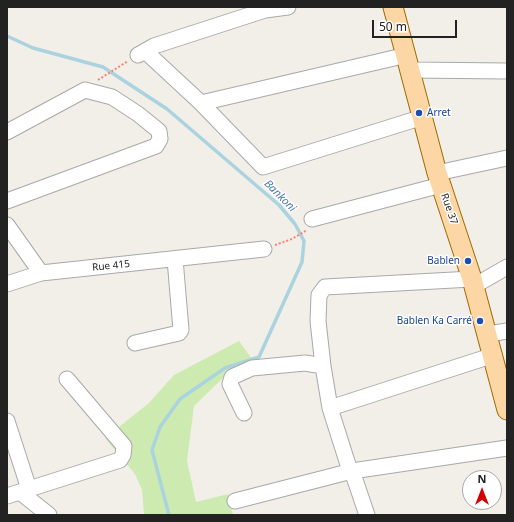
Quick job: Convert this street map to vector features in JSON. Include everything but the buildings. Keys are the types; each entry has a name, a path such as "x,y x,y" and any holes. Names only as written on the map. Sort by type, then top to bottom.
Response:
{"main road":[{"name":"Rue 37","path":"393,7 439,179 473,283 494,355 507,410"}],"street":[{"path":"288,7 265,9 154,46 138,55 201,103 263,167 423,117"},
{"path":"201,103 409,63 507,72"},
{"path":"7,132 85,90 112,97 159,130 160,139 156,146 7,201"},
{"path":"309,225 439,179 507,158"},
{"path":"7,225 41,273"},
{"name":"Rue 415","path":"7,284 41,273 264,249"},
{"path":"135,343 179,333 181,330 175,259"},
{"path":"367,515 330,408 318,321 319,295 325,287 473,283 507,267"},
{"path":"488,334 507,331"},
{"path":"330,408 494,355"},
{"path":"244,413 230,384 232,377 252,368 305,363 323,366"},
{"path":"19,492 120,460 123,455 124,446 67,379"},
{"path":"7,421 19,492 49,515"},
{"path":"234,501 351,471 507,448"}],"path":[{"path":"104,76 138,55"},
{"path":"264,249 292,239 309,225"}],"green space":[{"path":"239,341 255,363 226,375 194,406 187,461 196,502 228,494 233,515 144,515 142,490 135,474 105,438 149,403 174,375"}],"waterway":[{"name":"Bankoni","path":"7,36 33,48 103,67 167,109 279,205 295,224 304,241 302,262 259,357 225,368 180,399 160,427 152,450 169,515"}],"place":[{"name":"Arret","path":"419,113"},
{"name":"Bablen","path":"468,261"},
{"name":"Bablen Ka Carré","path":"480,321"}]}
